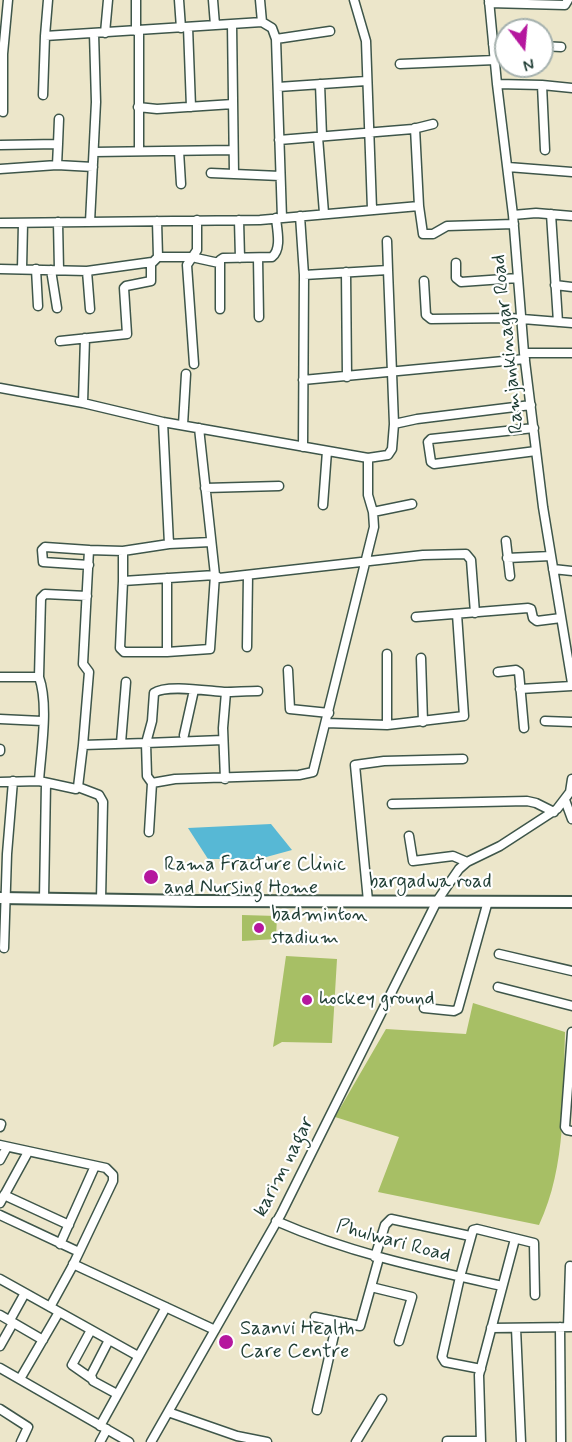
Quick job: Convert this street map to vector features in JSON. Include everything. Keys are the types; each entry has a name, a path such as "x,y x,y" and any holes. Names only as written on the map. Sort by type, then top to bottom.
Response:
{"main road":[{"name":"bargadwa road","path":"3,898 572,902"}],"street":[{"path":"3,112 3,54 8,0"},
{"path":"43,95 48,0"},
{"path":"105,33 108,0"},
{"path":"136,0 140,151"},
{"path":"179,0 185,27 191,108"},
{"path":"213,0 215,25"},
{"path":"260,0 262,22"},
{"path":"354,0 366,41 372,209"},
{"path":"489,2 565,5 568,0"},
{"name":"Ramjankinagar Road","path":"489,2 494,52"},
{"path":"45,36 262,22 272,28 276,39 278,87 280,176 278,246 272,257 223,258 219,263 220,309"},
{"path":"232,24 234,174"},
{"path":"276,39 330,31"},
{"path":"90,222 94,152 94,33"},
{"path":"554,47 561,47"},
{"path":"400,64 494,60"},
{"name":"Ramjankinagar Road","path":"496,78 514,219 524,356 551,556 572,684"},
{"path":"278,87 366,81"},
{"path":"320,84 324,213"},
{"path":"497,84 572,88"},
{"path":"542,85 545,150"},
{"path":"138,107 191,108 233,104"},
{"path":"57,165 59,119"},
{"path":"279,140 368,133 434,124"},
{"path":"415,128 419,206 422,232 425,235 433,234 447,226 551,214 572,216"},
{"path":"0,145 58,144"},
{"path":"94,152 233,150"},
{"path":"179,151 181,184"},
{"path":"0,169 57,165 93,166"},
{"path":"508,167 572,172"},
{"path":"211,173 280,176"},
{"path":"0,223 239,220 419,206"},
{"path":"551,214 558,322"},
{"path":"300,216 304,275 303,447"},
{"path":"194,364 187,265 195,257 197,250 197,220"},
{"path":"239,220 240,258"},
{"path":"60,341 127,334 124,288 151,281 155,260 156,221"},
{"path":"22,269 23,222"},
{"path":"57,308 55,270 58,222"},
{"path":"0,388 83,403 164,422 368,458 390,453 394,423 387,241"},
{"path":"0,269 87,271 155,260 195,257 219,263"},
{"path":"258,258 259,317"},
{"path":"456,263 456,278 461,282 518,278"},
{"path":"36,269 38,306"},
{"path":"304,275 388,270"},
{"path":"87,271 90,309"},
{"path":"346,272 347,376"},
{"path":"424,281 426,315 431,319 456,317 572,322"},
{"path":"555,285 572,287"},
{"path":"83,403 85,338"},
{"path":"303,380 391,373 524,356 572,353"},
{"path":"183,425 186,374"},
{"path":"394,423 531,405"},
{"path":"164,422 169,544"},
{"path":"123,551 121,651 167,652 210,649 214,575 199,428"},
{"path":"534,428 430,439 428,442 431,462 434,464 536,451"},
{"path":"323,505 327,451"},
{"path":"152,783 175,779 310,774 315,768 374,527 368,495 368,458"},
{"path":"205,488 279,486"},
{"path":"373,512 412,504"},
{"path":"506,541 510,576"},
{"path":"88,565 43,562 42,550 45,548 123,551 169,544 211,542"},
{"path":"78,787 89,672 83,664 89,550"},
{"path":"123,581 214,575 219,578 423,555 466,554 471,560 475,613"},
{"path":"507,558 551,556"},
{"path":"553,569 572,572"},
{"path":"247,646 248,574"},
{"path":"167,578 167,652"},
{"path":"44,900 42,687 39,677 42,595 87,596"},
{"path":"416,617 528,608 537,621 561,618"},
{"path":"326,723 387,725 464,716 457,614"},
{"path":"387,654 387,725"},
{"path":"421,658 423,722"},
{"path":"288,670 290,709 328,713"},
{"path":"498,672 518,671 524,728"},
{"path":"0,677 39,677"},
{"path":"121,743 126,682"},
{"path":"520,688 572,684"},
{"path":"184,735 194,690"},
{"path":"149,832 152,783 147,776 146,743 152,721 153,696 156,691 258,691"},
{"path":"225,778 223,740 226,692"},
{"path":"0,719 42,721"},
{"path":"545,721 572,722"},
{"path":"83,745 223,740"},
{"path":"368,901 355,765 384,761 463,759"},
{"path":"409,836 413,861 461,859 500,846 548,809 565,800 570,792 572,779"},
{"path":"4,948 3,898 13,781"},
{"path":"0,782 43,782 73,789 78,787 99,795 103,802 101,900"},
{"path":"565,800 572,819"},
{"path":"392,804 528,801 548,809"},
{"name":"karim nagar","path":"151,1442 276,1221 437,901 459,869 461,859"},
{"path":"424,1008 454,1011 458,1009 488,901"},
{"path":"499,954 572,971"},
{"path":"498,987 572,1006"},
{"path":"572,1032 565,1127 572,1131"},
{"path":"0,1160 4,1146 95,1166 109,1170 113,1175 113,1181 50,1307"},
{"path":"28,1152 2,1199 69,1225"},
{"path":"60,1244 95,1166"},
{"path":"0,1215 79,1252"},
{"path":"315,1317 361,1325 385,1225 391,1219 470,1236"},
{"name":"Phulwari Road","path":"276,1221 303,1233 377,1257 502,1286"},
{"path":"481,1368 445,1362 442,1359 473,1230 477,1229 534,1244 535,1294"},
{"path":"447,1441 481,1442 479,1378 515,1239"},
{"path":"73,1264 214,1330"},
{"path":"561,1442 561,1404 570,1266"},
{"path":"0,1279 138,1356"},
{"path":"371,1287 412,1297 399,1341"},
{"path":"0,1346 3,1332 12,1322 25,1293"},
{"path":"100,1442 117,1394 166,1307"},
{"path":"20,1379 59,1312"},
{"path":"0,1315 43,1340"},
{"path":"317,1410 337,1322"},
{"path":"491,1328 567,1327"},
{"path":"516,1328 521,1442"},
{"path":"91,1330 72,1365 117,1394"},
{"path":"92,1379 91,1375 109,1340"},
{"path":"0,1368 129,1442"},
{"path":"356,1442 382,1399"},
{"path":"561,1404 572,1403"},
{"path":"0,1409 28,1427 21,1442"},
{"path":"168,1413 237,1436 267,1442"}],"green space":[{"name":"badminton stadium","path":"242,915 277,916 276,939 242,941"},
{"name":"hockey ground","path":"286,956 337,959 332,1043 282,1042 273,1047"},
{"path":"473,1003 565,1032 559,1155 555,1179 539,1225 378,1192 399,1137 335,1117 386,1029 466,1034"}],"water":[{"path":"271,824 292,850 259,859 208,859 188,828"}],"place":[{"name":"Rama Fracture Clinic and Nursing Home","path":"151,877"},
{"name":"badminton stadium","path":"259,928"},
{"name":"hockey ground","path":"307,1000"},
{"name":"Saanvi Health Care Centre","path":"226,1342"}]}
